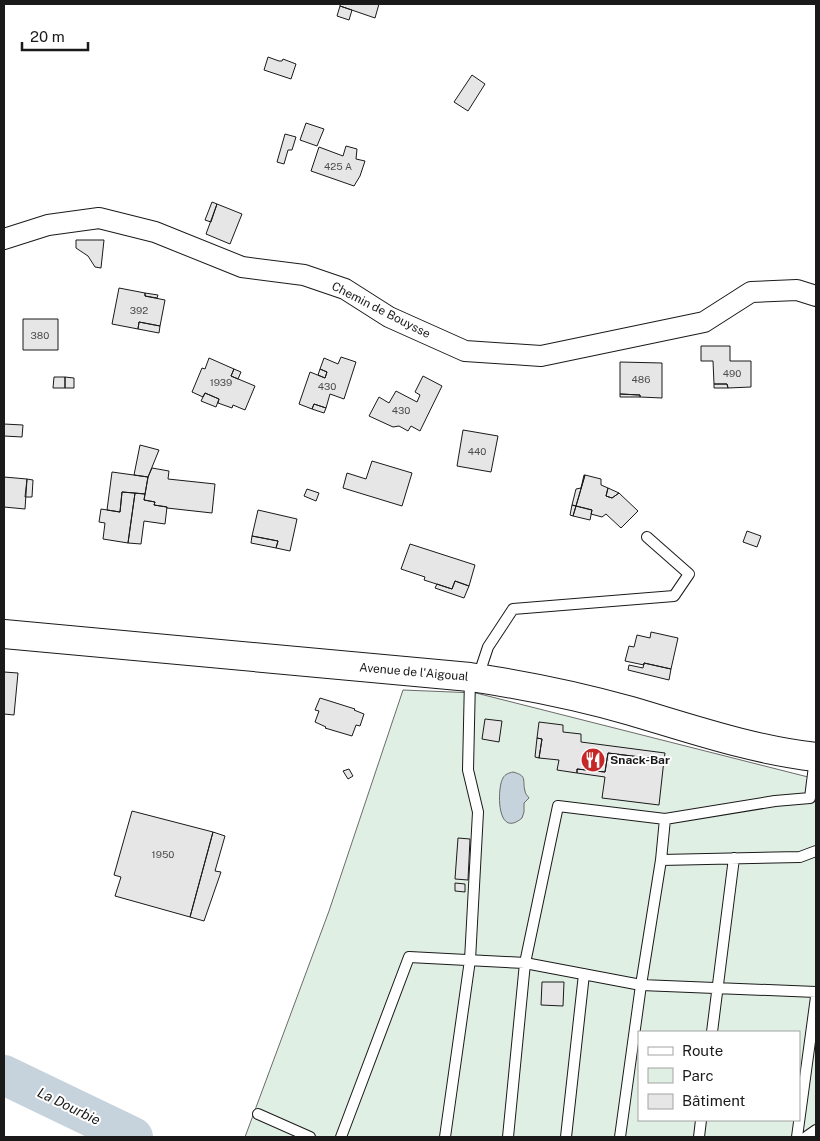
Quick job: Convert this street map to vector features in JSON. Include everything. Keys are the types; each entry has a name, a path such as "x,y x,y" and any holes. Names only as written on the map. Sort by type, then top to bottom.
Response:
{"main road":[{"name":"Avenue de l'Aigoual","path":"4,634 474,677 539,689 628,710 759,748 816,757"}],"street":[{"name":"Chemin de Bouysse","path":"4,239 48,224 99,218 155,232 242,267 304,275 345,290 389,317 465,351 541,356 704,322 751,292 797,290 816,296"}],"lane":[{"path":"445,1137 470,960 478,812 468,770 474,677 488,647 513,609 674,596 689,574 647,537"},
{"path":"508,1137 525,963 558,806 665,819 775,801 810,798 816,757"},
{"path":"620,1137 661,860 665,819"},
{"path":"661,860 800,857 816,851"},
{"path":"712,1031 734,858"},
{"path":"341,1137 409,957 525,963 641,985 816,992"},
{"path":"566,1137 584,974"},
{"path":"800,1115 816,997"},
{"path":"258,1114 310,1137"},
{"path":"699,1137 701,1121"},
{"path":"797,1137 799,1121"},
{"path":"806,1137 816,1130"}],"green space":[{"path":"403,690 476,693 816,779 816,1137 245,1137 329,911"}],"shaded area":[{"path":"513,772 523,777 525,792 529,798 524,803 522,818 513,823 507,822 503,817 500,791 503,778"}],"building":[{"path":"340,4 379,4 375,18 340,6"},
{"path":"340,6 352,10 349,20 337,16"},
{"path":"268,57 279,61 283,59 296,64 291,79 264,70"},
{"path":"472,75 485,84 468,111 454,102"},
{"path":"306,123 324,129 317,146 300,140"},
{"path":"285,134 296,137 292,150 288,150 284,164 277,162"},
{"path":"346,146 357,149 356,159 365,161 354,186 311,171 319,147 343,156"},
{"path":"212,202 217,204 211,222 205,220"},
{"path":"217,204 242,214 230,244 206,234"},
{"path":"76,240 104,240 101,268 95,267 88,256 76,248"},
{"path":"119,288 145,293 145,296 165,300 160,326 139,322 138,329 112,324"},
{"path":"145,293 158,295 157,298 145,296"},
{"path":"23,319 58,319 58,350 23,350"},
{"path":"139,322 160,326 159,333 138,329"},
{"path":"701,346 730,346 730,361 751,361 751,387 728,388 727,384 714,384 713,361 701,361"},
{"path":"341,357 356,362 344,399 330,394 326,408 314,404 312,409 299,404 310,372 325,378 327,372 320,369 324,358 338,364"},
{"path":"209,358 234,369 231,376 255,386 245,410 233,405 232,408 218,403 219,399 205,393 203,397 192,392 202,368 205,369"},
{"path":"620,362 662,363 662,398 620,394"},
{"path":"234,369 241,372 238,379 231,376"},
{"path":"320,369 327,372 325,378 318,375"},
{"path":"423,376 442,386 420,431 411,426 408,431 399,426 393,427 369,416 379,397 389,403 396,391 417,402 420,395 415,392"},
{"path":"54,377 65,377 65,388 53,388"},
{"path":"65,377 74,378 74,388 65,388"},
{"path":"714,384 727,384 728,388 714,388"},
{"path":"205,393 219,399 216,407 201,401"},
{"path":"620,394 640,395 640,397 620,397"},
{"path":"314,404 326,408 324,413 312,409"},
{"path":"4,424 23,425 22,437 4,436"},
{"path":"463,430 498,436 491,472 457,466"},
{"path":"140,445 159,450 148,477 134,475"},
{"path":"372,461 412,473 402,506 343,488 347,473 366,479"},
{"path":"152,468 169,471 168,479 215,484 212,513 167,508 154,505 155,502 144,500 148,477"},
{"path":"112,472 148,477 145,494 122,492 120,512 107,510"},
{"path":"585,475 576,506 572,505 576,489 581,488"},
{"path":"585,475 601,479 601,485 608,488 606,496 612,498 619,493 638,511 621,528 606,514 602,517 591,514 592,510 576,506"},
{"path":"4,477 27,479 25,509 4,507"},
{"path":"27,479 33,480 32,497 25,497"},
{"path":"608,488 619,493 612,498 606,496"},
{"path":"307,489 319,493 316,501 304,496"},
{"path":"122,492 135,493 128,543 103,539 105,523 99,522 101,509 120,512"},
{"path":"135,493 145,494 144,500 155,502 154,505 167,507 165,524 144,521 141,544 128,543"},
{"path":"572,505 576,506 573,516 570,515"},
{"path":"576,506 592,510 590,520 573,516"},
{"path":"258,510 297,519 290,551 276,548 278,541 252,536"},
{"path":"747,531 761,536 757,547 743,542"},
{"path":"252,536 278,541 276,548 251,543"},
{"path":"410,544 475,565 469,586 455,581 452,589 424,580 425,577 401,569"},
{"path":"455,581 469,586 464,598 435,588 437,584 452,589"},
{"path":"651,632 678,638 671,669 625,661 629,646 634,647 637,635 650,638"},
{"path":"644,663 671,669 669,680 628,670 629,665 643,668"},
{"path":"4,672 18,673 14,715 4,714"},
{"path":"320,698 355,709 364,714 360,726 356,725 352,736 325,728 315,722 319,711 315,710"},
{"path":"485,719 502,721 499,742 482,739"},
{"path":"539,722 563,725 563,732 581,734 581,742 665,753 664,760 608,753 605,772 577,769 577,773 557,770 559,760 539,758 542,739 537,738"},
{"path":"537,738 542,739 539,758 535,757"},
{"path":"608,753 664,760 659,805 602,798 605,777 577,773 577,769 605,772"},
{"path":"349,769 353,776 348,779 343,771"},
{"path":"132,811 213,832 190,917 115,896 121,877 114,875"},
{"path":"213,832 225,836 215,871 221,872 204,921 190,917"},
{"path":"458,838 470,839 468,880 455,879"},
{"path":"455,883 465,884 465,892 455,891"},
{"path":"542,982 564,982 563,1006 541,1005"}],"waterway":[{"name":"La Dourbie","path":"4,1075 133,1137"}],"place":[{"name":"Snack-Bar","path":"593,760"}]}
